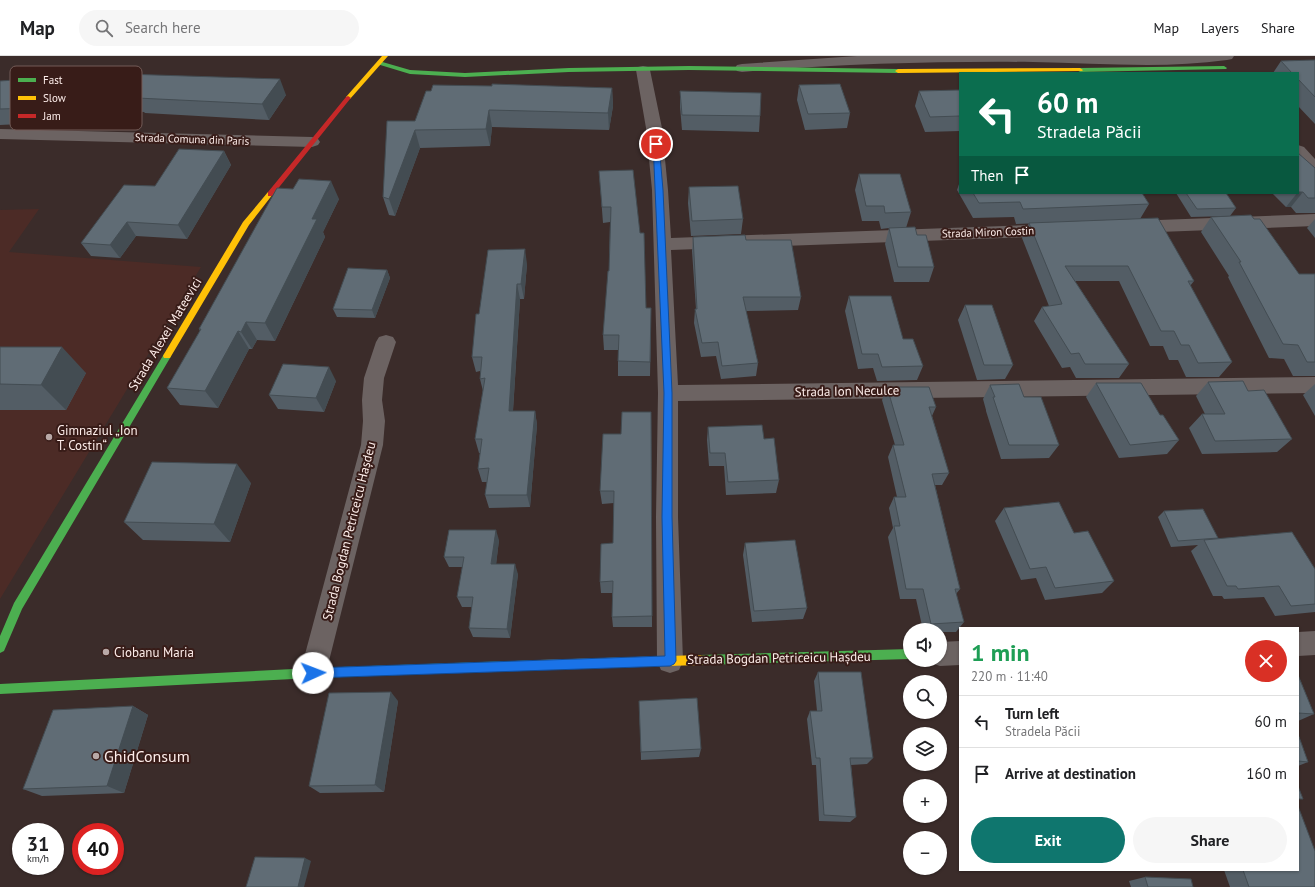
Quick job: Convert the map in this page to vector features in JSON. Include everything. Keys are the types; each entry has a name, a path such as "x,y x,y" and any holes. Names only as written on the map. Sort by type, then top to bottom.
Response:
{"street":[{"name":"Strada Alexei Mateevici","path":"0,648 18,606 246,224 312,142 385,56"},
{"path":"742,68 772,65 931,57 1184,60 1221,62"},
{"path":"379,63 410,72 465,75 569,70 742,68 863,71 1128,70 1170,68 1221,62"},
{"path":"643,70 654,128 660,190 668,393 667,517 670,661"},
{"name":"Strada Comuna din Paris","path":"0,134 312,142"},
{"path":"1299,151 1315,169"},
{"path":"1116,227 1315,220"},
{"name":"Strada Miron Costin","path":"662,244 1076,229"},
{"name":"Strada Bogdan Petriceicu Hașdeu","path":"313,673 372,444 374,421 372,400 374,378 386,342"},
{"name":"Strada Ion Neculce","path":"668,393 1315,385"},
{"path":"1299,644 1315,643"},
{"path":"947,654 959,653"},
{"name":"Strada Bogdan Petriceicu Hașdeu","path":"0,689 313,673 903,654"}],"shaded area":[{"name":"Gimnaziul „Ion T. Costin“","path":"39,209 9,252 201,267 0,599 0,210"}],"building":[{"path":"1315,60 1315,97 1299,80 1299,72 1291,72 1281,61"},
{"path":"142,75 280,79 262,104 142,98"},
{"path":"10,80 10,109 0,109 0,81"},
{"path":"492,84 612,88 608,113 489,110 486,129 415,130 389,199 383,197 387,121 415,121 426,91 431,91 433,85 492,86"},
{"path":"840,84 850,113 808,114 799,85"},
{"path":"959,90 959,116 930,117 919,91"},
{"path":"680,91 761,93 760,116 682,115"},
{"path":"179,149 224,151 178,225 127,222 110,245 81,243 124,185 155,186"},
{"path":"1299,154 1315,168 1315,198 1308,198 1303,192 1299,192"},
{"path":"633,170 640,233 644,233 646,308 651,308 650,362 618,361 619,335 603,335 609,271 611,207 602,207 599,171"},
{"path":"859,174 900,174 911,212 885,213 884,206 866,206"},
{"path":"299,179 331,181 312,219 317,219 265,323 246,322 241,332 238,331 205,391 167,388 201,329 199,329 277,188 293,189"},
{"path":"738,186 743,219 692,221 689,187"},
{"path":"974,194 1143,194 1149,204 1023,209 1020,202 979,203"},
{"path":"1187,194 1227,194 1236,208 1197,209"},
{"path":"1251,215 1254,219 1260,219 1299,274 1315,274 1315,362 1307,362 1298,345 1283,344 1239,262 1241,262 1211,217"},
{"path":"1158,218 1194,281 1188,281 1232,362 1198,363 1189,345 1181,345 1174,331 1161,331 1128,266 1065,266 1129,364 1085,364 1079,353 1071,354 1042,307 1062,304 1029,223"},
{"path":"915,227 917,235 926,235 934,267 898,267 889,228"},
{"path":"745,235 746,240 791,240 801,297 743,297 758,363 722,366 718,342 702,343 695,309 697,309 693,237"},
{"path":"525,249 521,284 517,284 509,411 535,411 527,495 485,495 489,468 478,469 482,439 475,439 485,378 480,379 482,357 472,357 476,314 479,314 488,250"},
{"path":"348,268 387,270 372,310 333,309"},
{"path":"849,296 891,296 903,339 913,339 923,366 882,367 878,354 862,354"},
{"path":"965,305 992,305 1013,365 984,365"},
{"path":"0,347 62,347 41,385 0,384"},
{"path":"283,364 329,367 316,398 269,395"},
{"path":"1243,381 1248,391 1264,390 1292,439 1215,441 1202,414 1225,414 1208,382"},
{"path":"1096,383 1141,383 1160,415 1163,415 1179,440 1130,445"},
{"path":"1019,384 1024,397 1041,397 1059,445 1009,445 990,385"},
{"path":"887,387 929,387 936,407 929,407 949,473 932,474 960,589 955,589 964,622 931,623 923,589 906,589 894,526 900,526 894,497 906,497 893,445 904,445"},
{"path":"622,412 651,412 652,616 612,617 613,581 600,582 601,544 613,543 614,491 600,491 603,434 621,434"},
{"path":"762,425 764,439 774,438 779,480 728,482 725,453 710,453 708,427"},
{"path":"152,462 237,464 214,524 124,522"},
{"path":"1059,502 1074,533 1088,531 1114,581 1055,588 1046,567 1030,569 1004,508"},
{"path":"1203,509 1218,538 1178,541 1164,511"},
{"path":"449,530 496,530 491,564 515,564 507,629 469,628 473,597 457,597 464,557 444,557"},
{"path":"1292,532 1315,569 1315,604 1291,606 1279,586 1238,589 1236,586 1227,586 1204,540"},
{"path":"795,540 807,608 754,611 745,543"},
{"path":"818,672 861,672 873,758 850,758 856,817 824,815 820,758 816,758 810,711 822,711"},
{"path":"1299,677 1314,714 1299,713"},
{"path":"391,692 375,785 309,786 329,693"},
{"path":"697,698 701,749 641,752 639,701"},
{"name":"GhidConsum","path":"133,706 107,786 23,789 53,710"},
{"path":"1299,737 1308,762 1299,761"},
{"path":"1299,789 1303,799 1299,799"},
{"path":"1299,809 1315,851 1315,887 1249,887 1243,871 1299,871"},
{"path":"255,857 305,858 298,887 246,887"},
{"path":"1145,877 1191,879 1193,887 1148,887"}],"traffic: fast":[{"path":"379,63 410,72 465,75 569,70 689,68 898,71"},
{"path":"1080,70 1224,68"},
{"path":"0,648 18,606 167,356"},
{"path":"700,660 903,654"},
{"path":"0,689 313,673 540,665"}],"traffic: slow":[{"path":"348,98 385,56"},
{"path":"898,71 1080,70"},
{"path":"167,356 246,224 270,194"},
{"path":"540,665 700,660"}],"traffic: jam":[{"path":"270,194 348,98"}],"place":[{"name":"Gimnaziul „Ion T. Costin“","path":"49,437"},
{"name":"Ciobanu Maria","path":"106,652"},
{"name":"GhidConsum","path":"96,756"}],"route":[{"path":"313,673 670,661 667,517 668,393 660,190 656,144"}]}
